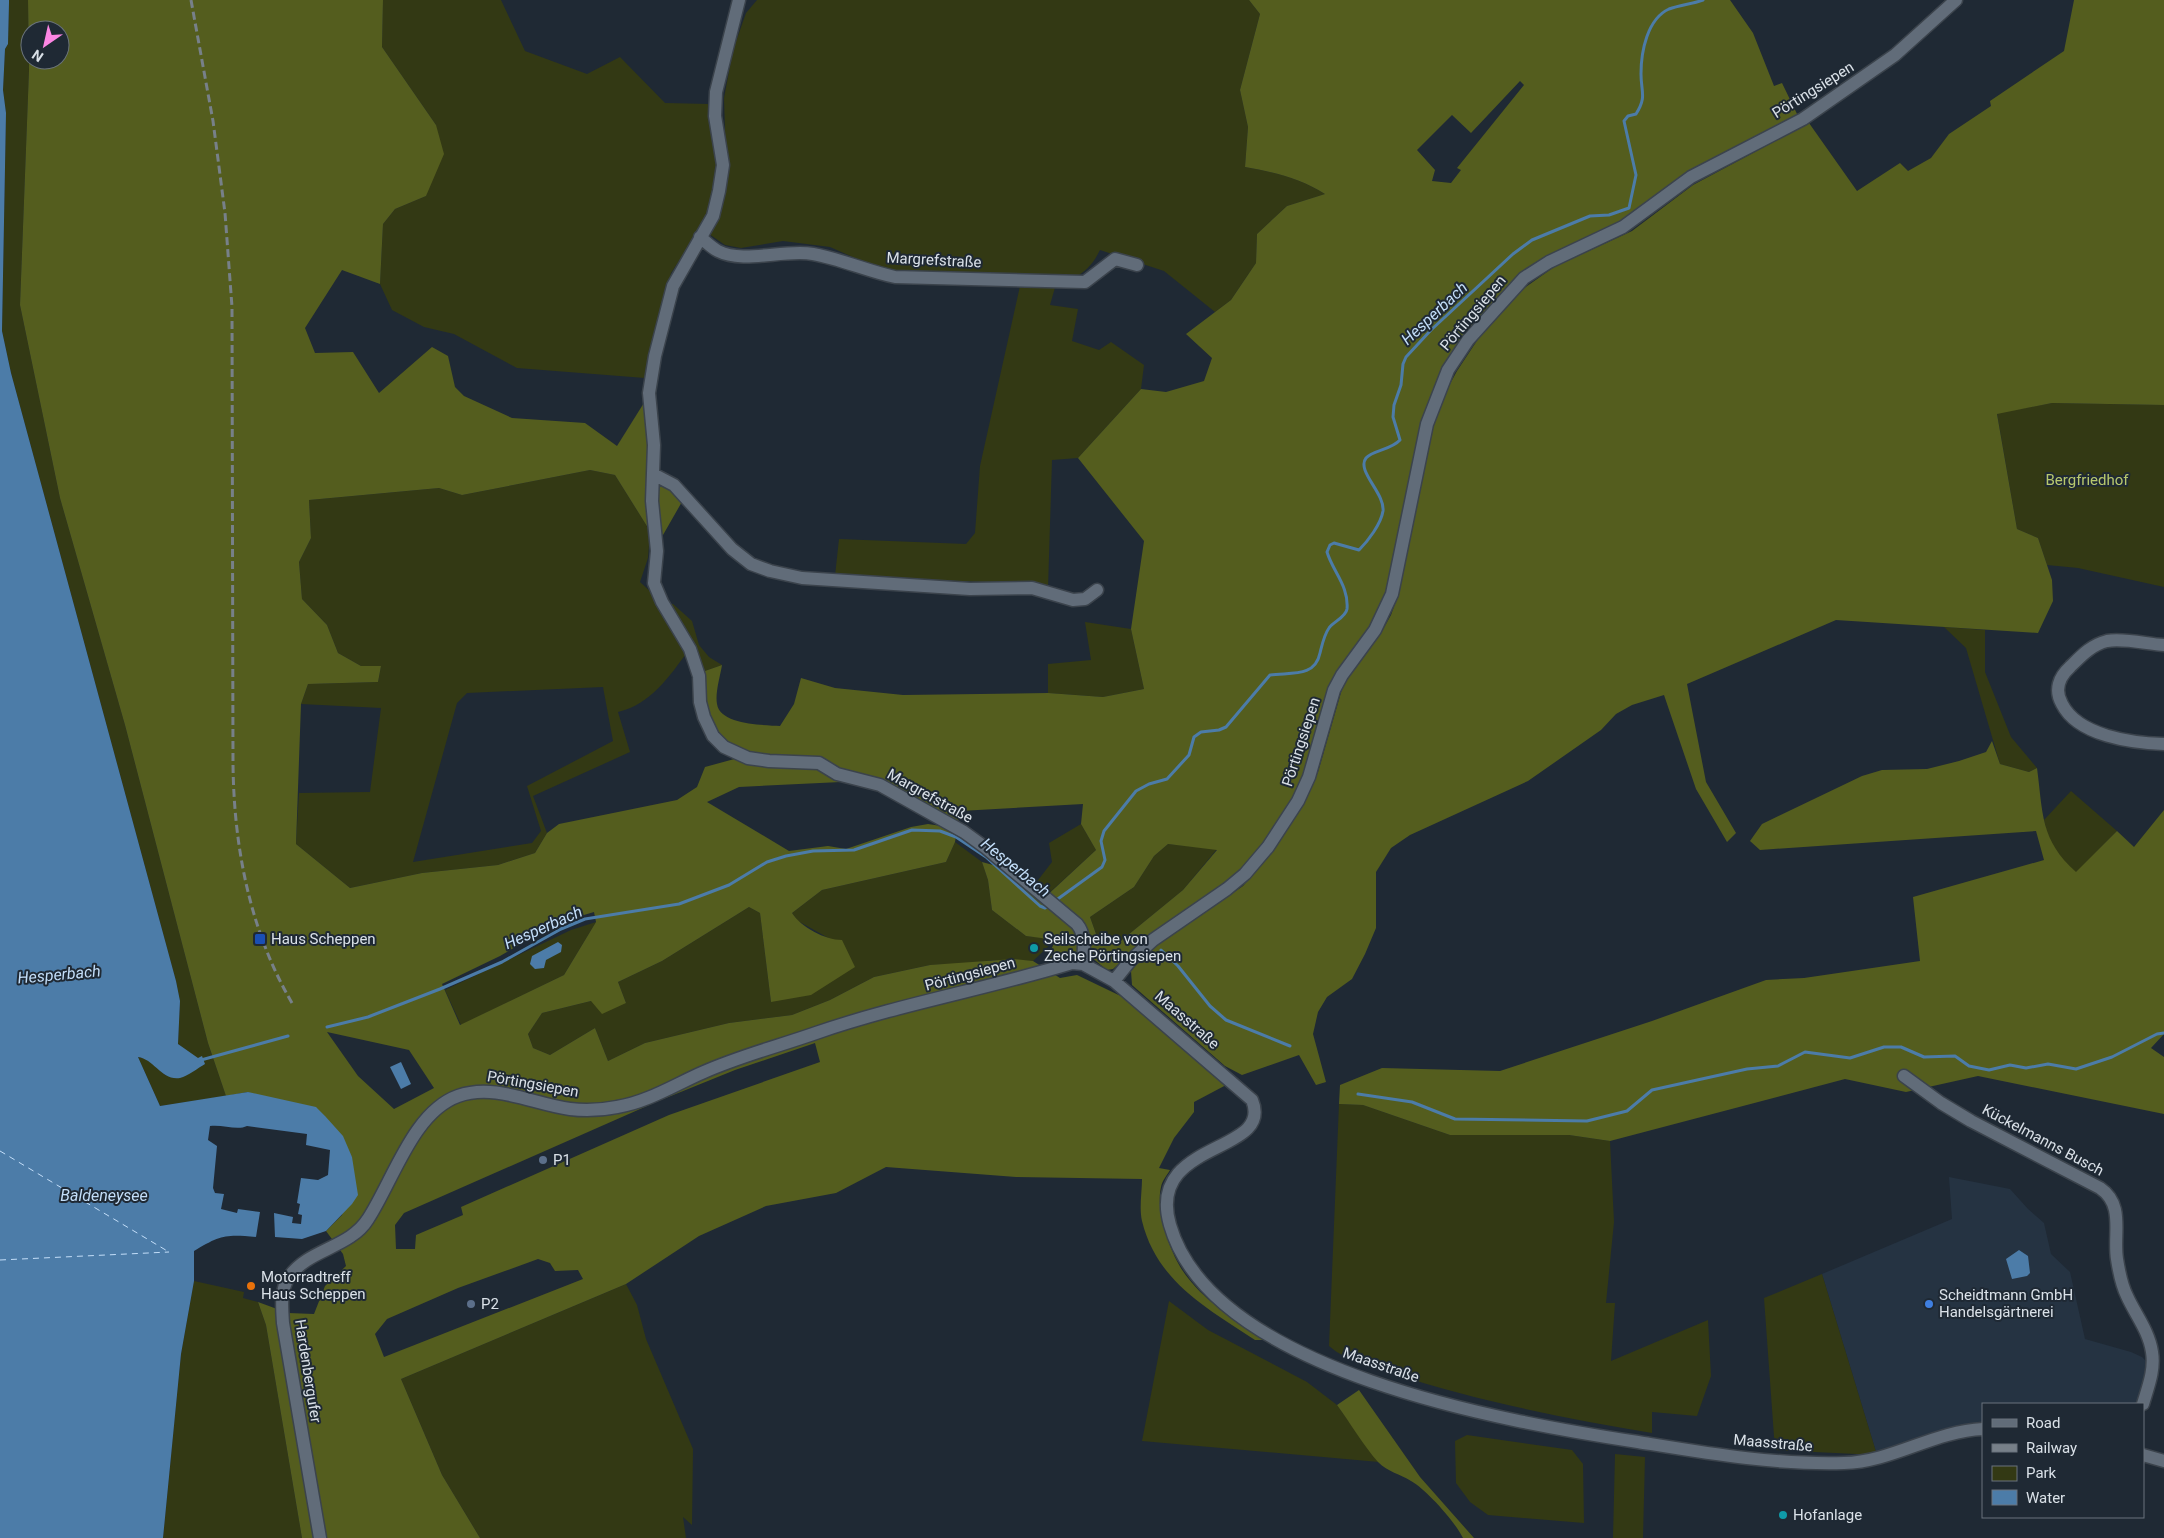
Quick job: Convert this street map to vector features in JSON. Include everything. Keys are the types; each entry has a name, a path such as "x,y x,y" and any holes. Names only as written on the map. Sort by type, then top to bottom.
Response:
{"street":[{"name":"Margrefstraße","path":"739,0 716,92 715,116 723,164 719,191 713,216 673,286 655,356 649,393 654,445 652,501 657,551 654,583 662,602 690,649 699,676 700,702 704,717 713,736 724,747 748,758 769,761 812,761 825,765 837,774 880,786 971,837 1079,927 1084,946 1083,964"},
{"name":"Pörtingsiepen","path":"1114,981 1130,961 1153,940 1227,889 1245,874 1268,846 1298,801 1309,777 1334,690 1342,675 1375,630 1392,594 1427,424 1435,400 1448,370 1463,348 1504,298 1524,278 1549,262 1623,226 1691,177 1803,119 1895,55 1956,0"},
{"name":"Margrefstraße","path":"700,237 718,251 732,256 784,252 812,254 842,261 872,272 895,276 1085,282 1115,259 1137,265"},
{"path":"653,474 674,485 732,549 751,564 770,571 802,578 970,589 1032,588 1074,600 1085,599 1097,590"},
{"path":"2164,645 2108,641 2089,649 2063,674 2058,684 2058,696 2064,709 2075,720 2104,733 2148,743 2164,744"},
{"name":"Pörtingsiepen","path":"383,1194 405,1152 433,1111 458,1096 479,1091 502,1093 570,1109 597,1110 619,1107 649,1098 706,1071 835,1026 1072,963 1083,964"},
{"path":"1083,964 1114,981"},
{"name":"Maasstraße","path":"1114,981 1252,1100 1256,1111 1250,1126 1240,1135 1186,1164 1176,1174 1169,1188 1167,1204 1169,1224 1186,1263 1220,1300 1240,1317 1274,1339 1359,1376 1465,1410 1597,1436 1723,1456 1771,1462 1849,1463 1887,1454 1950,1433 1982,1429"},
{"name":"Kückelmanns Busch","path":"1904,1076 1941,1103 1971,1121 2100,1188 2111,1198 2118,1232 2116,1256 2120,1278 2153,1352 2151,1379 2143,1403"},
{"name":"Hardenbergufer","path":"320,1538 284,1323 284,1288 288,1278 303,1264 342,1242 362,1227 383,1194"},
{"path":"2144,1454 2164,1461"}],"shaded area":[{"name":"Scheidtmann GmbH Handelsgärtnerei","path":"1949,1177 2010,1189 2044,1223 2051,1254 2070,1272 2085,1339 2131,1352 2142,1357 2149,1364 2139,1403 1982,1403 1982,1427 1877,1455 1822,1274 1952,1219"}],"green space":[{"path":"9,0 28,0 28,20 20,20 20,70 29,70 20,305 60,498 125,725 208,1043 226,1096 160,1106 138,1057 148,1059 165,1075 179,1078 205,1064 178,1044 180,1001 176,981 11,373 2,331 6,113 3,90 5,49 8,44"},
{"path":"28,0 383,0 382,47 436,125 444,154 426,196 395,209 383,224 380,284 342,270 305,328 315,353 353,352 379,393 432,347 448,356 455,387 464,396 512,418 585,423 617,446 647,398 650,446 647,479 666,485 683,500 663,535 650,531 615,475 590,470 462,495 439,488 309,500 311,538 299,562 302,599 327,625 338,653 361,666 381,666 378,682 308,684 301,704 296,844 350,888 422,873 498,865 535,853 547,833 559,824 677,800 697,787 705,767 738,758 705,714 702,672 722,665 717,695 717,704 720,711 734,720 773,726 780,726 794,704 801,678 835,688 903,695 1048,693 1103,697 1144,689 1131,629 1144,541 1078,458 1141,389 1166,392 1204,381 1212,358 1186,334 1231,300 1256,263 1257,234 1287,206 1325,194 1316,188 1286,176 1245,167 1248,127 1240,90 1260,14 1249,0 1730,0 1753,33 1774,86 1782,83 1798,116 1715,157 1663,190 1625,219 1555,253 1525,271 1500,294 1466,335 1444,367 1387,596 1375,623 1341,669 1303,778 1287,810 1242,869 1220,888 1158,929 1113,969 1107,970 1091,957 1077,957 1052,963 1048,955 1056,940 1026,936 992,910 988,880 982,862 1004,868 1042,900 1096,850 1081,824 1083,804 960,811 955,842 946,862 822,890 792,913 801,923 814,932 828,938 842,940 855,967 811,995 771,1002 760,913 749,907 662,961 618,982 626,1003 602,1014 591,1001 542,1013 528,1034 533,1048 550,1055 595,1028 608,1061 645,1043 729,1023 792,1015 830,1000 874,977 930,965 1014,959 1033,961 1060,978 1077,975 1129,1000 1228,1084 1194,1102 1194,1112 1174,1138 1159,1168 1170,1170 1163,1180 1161,1187 1160,1209 1166,1235 1176,1259 1188,1278 1213,1304 1263,1340 1255,1340 1202,1304 1172,1277 1159,1261 1149,1242 1142,1221 1142,1179 1016,1177 886,1167 836,1193 766,1206 699,1236 626,1284 401,1379 442,1475 480,1538 302,1538 266,1325 258,1302 288,1313 314,1314 325,1286 346,1266 343,1254 326,1231 342,1215 352,1157 248,1092 226,1096 208,1043 125,725 60,498 20,305 29,70 70,70 70,20 28,20","holes":["1520,81 1524,85 1457,168 1461,170 1451,183 1432,181 1435,170 1417,150 1452,115 1471,133","841,782 881,789 941,826 928,824 911,827 846,849 828,846 789,851 707,802 739,787","1168,844 1217,850 1183,890 1117,944 1096,934 1090,917 1134,887 1154,856","594,912 596,922 564,975 460,1025 442,984 500,956 557,923","327,1032 409,1050 434,1088 394,1109 358,1076","815,1043 820,1062 669,1115 461,1207 463,1215 416,1235 415,1249 396,1249 395,1225 404,1213 656,1102 735,1070","538,1259 550,1263 555,1271 578,1270 583,1279 384,1357 375,1334 387,1319 458,1288"]},
{"path":"383,0 501,0 525,51 587,74 620,57 665,103 709,104 709,118 718,153 713,199 701,228 671,273 645,378 517,368 454,334 424,327 392,310 380,284 383,224 395,209 426,196 436,125 382,47"},
{"path":"757,0 1249,0 1260,14 1240,90 1248,127 1245,167 1286,176 1316,188 1325,194 1287,206 1257,234 1256,263 1231,300 1215,312 1164,271 1100,250 1089,267 1072,279 899,272 871,265 830,247 783,241 741,248 725,245 709,234 726,162 724,98 733,50 746,13"},
{"path":"2074,0 2164,0 2164,405 2052,403 1997,414 2017,529 2038,538 2052,580 2053,601 2038,633 1836,620 1687,684 1706,782 1736,833 1727,842 1696,789 1664,695 1632,705 1616,714 1601,730 1528,781 1410,835 1391,848 1376,872 1376,928 1365,954 1352,979 1327,997 1318,1012 1313,1034 1326,1082 1316,1085 1299,1055 1242,1075 1225,1066 1132,985 1131,971 1148,951 1243,886 1273,850 1303,805 1318,772 1344,682 1382,631 1391,615 1397,598 1430,439 1440,402 1457,371 1484,330 1520,291 1554,267 1632,231 1693,185 1809,123 1857,191 1900,163 1908,171 1931,158 1949,134 1991,106 1990,101 2064,51"},
{"path":"1056,284 1050,305 1078,309 1072,341 1099,350 1111,342 1144,365 1141,389 1078,458 1052,460 1048,589 1034,584 835,576 839,539 966,544 975,533 980,466 1020,286"},
{"name":"Bergfriedhof","path":"2052,403 2164,405 2164,587 2078,568 2047,565 2038,538 2017,529 1997,413"},
{"path":"590,470 615,475 650,531 648,558 640,582 652,593 688,651 666,680 650,696 630,708 618,712 630,752 533,796 547,833 535,853 498,865 422,873 350,888 296,844 299,793 370,792 381,708 301,704 308,684 378,682 381,666 361,666 338,653 327,625 302,599 299,562 311,538 309,500 439,488 462,495","holes":["603,687 613,741 527,786 541,831 532,843 413,862 457,703 467,693"]},
{"path":"668,604 673,604 692,621 699,645 709,657 722,665 702,672"},
{"path":"1085,622 1131,629 1144,689 1103,697 1048,693 1048,664 1091,660"},
{"path":"1944,627 1985,630 1985,672 2011,737 2037,768 2029,772 2000,764 1966,648"},
{"path":"1992,741 2000,764 2029,772 2037,768 2042,812 2049,837 2064,860 2076,872 2117,831 2134,847 2164,810 2164,1034 2151,1048 2164,1057 2164,1114 1978,1076 1906,1092 1845,1079 1610,1141 1569,1135 1450,1135 1363,1105 1339,1104 1340,1085 1382,1068 1500,1071 1652,1021 1766,980 1804,978 1920,961 1913,897 2044,860 2036,831 1760,850 1750,841 1762,824 1862,776 1882,770 1927,769 1959,761 1986,752"},
{"path":"2071,791 2117,831 2076,873 2064,861 2051,843 2044,820"},
{"path":"1081,824 1096,850 1048,894 1035,884 1052,862 1049,843"},
{"path":"955,842 982,862 988,880 992,910 1026,936 1056,939 1033,961 994,960 930,965 874,977 830,1000 792,1015 729,1023 645,1043 608,1061 595,1028 550,1055 533,1048 528,1034 542,1013 591,1001 626,1003 618,982 662,961 749,907 760,913 771,1002 832,940 798,921 792,913 822,890 946,862"},
{"path":"1168,844 1217,849 1183,890 1117,944 1096,934 1090,917 1134,887 1154,856"},
{"path":"596,922 564,975 461,1025 445,990 571,930"},
{"path":"1339,1104 1363,1105 1450,1135 1569,1135 1610,1141 1614,1222 1606,1303 1615,1303 1611,1361 1708,1320 1711,1376 1697,1416 1652,1412 1652,1433 1586,1421 1520,1408 1424,1383 1343,1356 1329,1346"},
{"path":"1822,1274 1877,1455 1775,1450 1764,1298"},
{"path":"194,1281 244,1292 243,1298 258,1302 266,1325 302,1538 163,1538 181,1354"},
{"path":"626,1284 637,1305 646,1339 693,1449 692,1525 683,1517 686,1538 480,1538 442,1475 401,1379"},
{"path":"1169,1301 1208,1330 1307,1382 1337,1405 1379,1462 1142,1441"},
{"path":"1359,1390 1420,1477 1474,1538 1463,1538 1447,1515 1425,1491 1378,1462 1362,1442 1337,1405"},
{"path":"1467,1435 1572,1450 1583,1464 1584,1523 1488,1515 1470,1502 1456,1483 1455,1441"},
{"path":"1615,1454 1645,1457 1643,1538 1613,1538"}],"water":[{"name":"Baldeneysee","path":"0,0 9,0 8,44 5,49 3,90 6,113 2,331 11,373 176,981 180,1001 178,1044 198,1058 202,1056 205,1064 190,1074 174,1078 138,1057 160,1106 248,1092 316,1107 343,1136 352,1157 358,1195 326,1231 302,1239 275,1237 274,1213 293,1217 292,1223 301,1224 302,1215 298,1214 300,1204 297,1203 301,1178 318,1180 328,1175 330,1150 306,1145 307,1134 247,1126 239,1128 210,1126 208,1140 217,1146 213,1188 215,1193 224,1194 221,1209 237,1213 238,1209 260,1212 256,1237 224,1237 194,1251 194,1281 181,1354 163,1538 0,1538"},
{"path":"558,942 562,945 561,952 546,960 544,968 535,969 530,964 532,956"},
{"path":"401,1062 411,1084 401,1089 390,1067"},
{"path":"2019,1250 2028,1256 2030,1273 2027,1276 2012,1279 2006,1259"}],"waterway":[{"name":"Hesperbach","path":"1055,901 1102,867 1105,860 1101,841 1104,831 1136,791 1149,784 1167,779 1189,755 1194,737 1201,732 1219,730 1226,727 1270,675 1301,672 1313,667 1317,661 1327,631 1347,609 1346,593 1327,552 1330,545 1334,543 1359,550 1374,532 1382,516 1383,511 1380,497 1368,476 1364,463 1369,455 1392,446 1400,440 1393,417 1394,405 1401,385 1403,364 1406,357 1431,330 1513,254 1532,240 1590,216 1609,215 1629,208 1636,175 1624,121 1628,116 1636,114 1641,103 1643,94 1641,80 1642,56 1650,28 1655,20 1669,9 1703,0"},
{"name":"Hesperbach","path":"327,1027 368,1017 440,989 502,962 561,929 585,919 679,904 729,885 767,862 813,851 854,850 912,830 940,831 956,837 986,857 1040,906 1045,908 1050,905"},
{"path":"1161,950 1178,966 1210,1006 1226,1020 1290,1046"},
{"path":"1358,1094 1412,1102 1455,1119 1587,1121 1627,1111 1652,1090 1747,1069 1778,1066 1805,1052 1850,1058 1884,1047 1901,1047 1924,1057 1955,1056 1969,1066 1989,1070 2010,1065 2026,1068 2048,1064 2076,1069 2112,1057 2157,1034 2164,1033"},
{"name":"Hesperbach","path":"201,1060 288,1036"}],"ferry route":[{"path":"0,1151 169,1252"},
{"path":"0,1260 169,1252"}],"railway":[{"path":"191,0 213,121 225,213 232,307 233,765 237,827 241,858 255,918 277,976 292,1003"}],"place":[{"name":"Haus Scheppen","path":"260,939"},
{"name":"Seilscheibe von Zeche Pörtingsiepen","path":"1034,948"},
{"name":"P1","path":"543,1160"},
{"name":"Motorradtreff Haus Scheppen","path":"251,1286"},
{"name":"P2","path":"471,1304"},
{"name":"Scheidtmann GmbH Handelsgärtnerei","path":"1929,1304"},
{"name":"Hofanlage","path":"1783,1515"}]}
